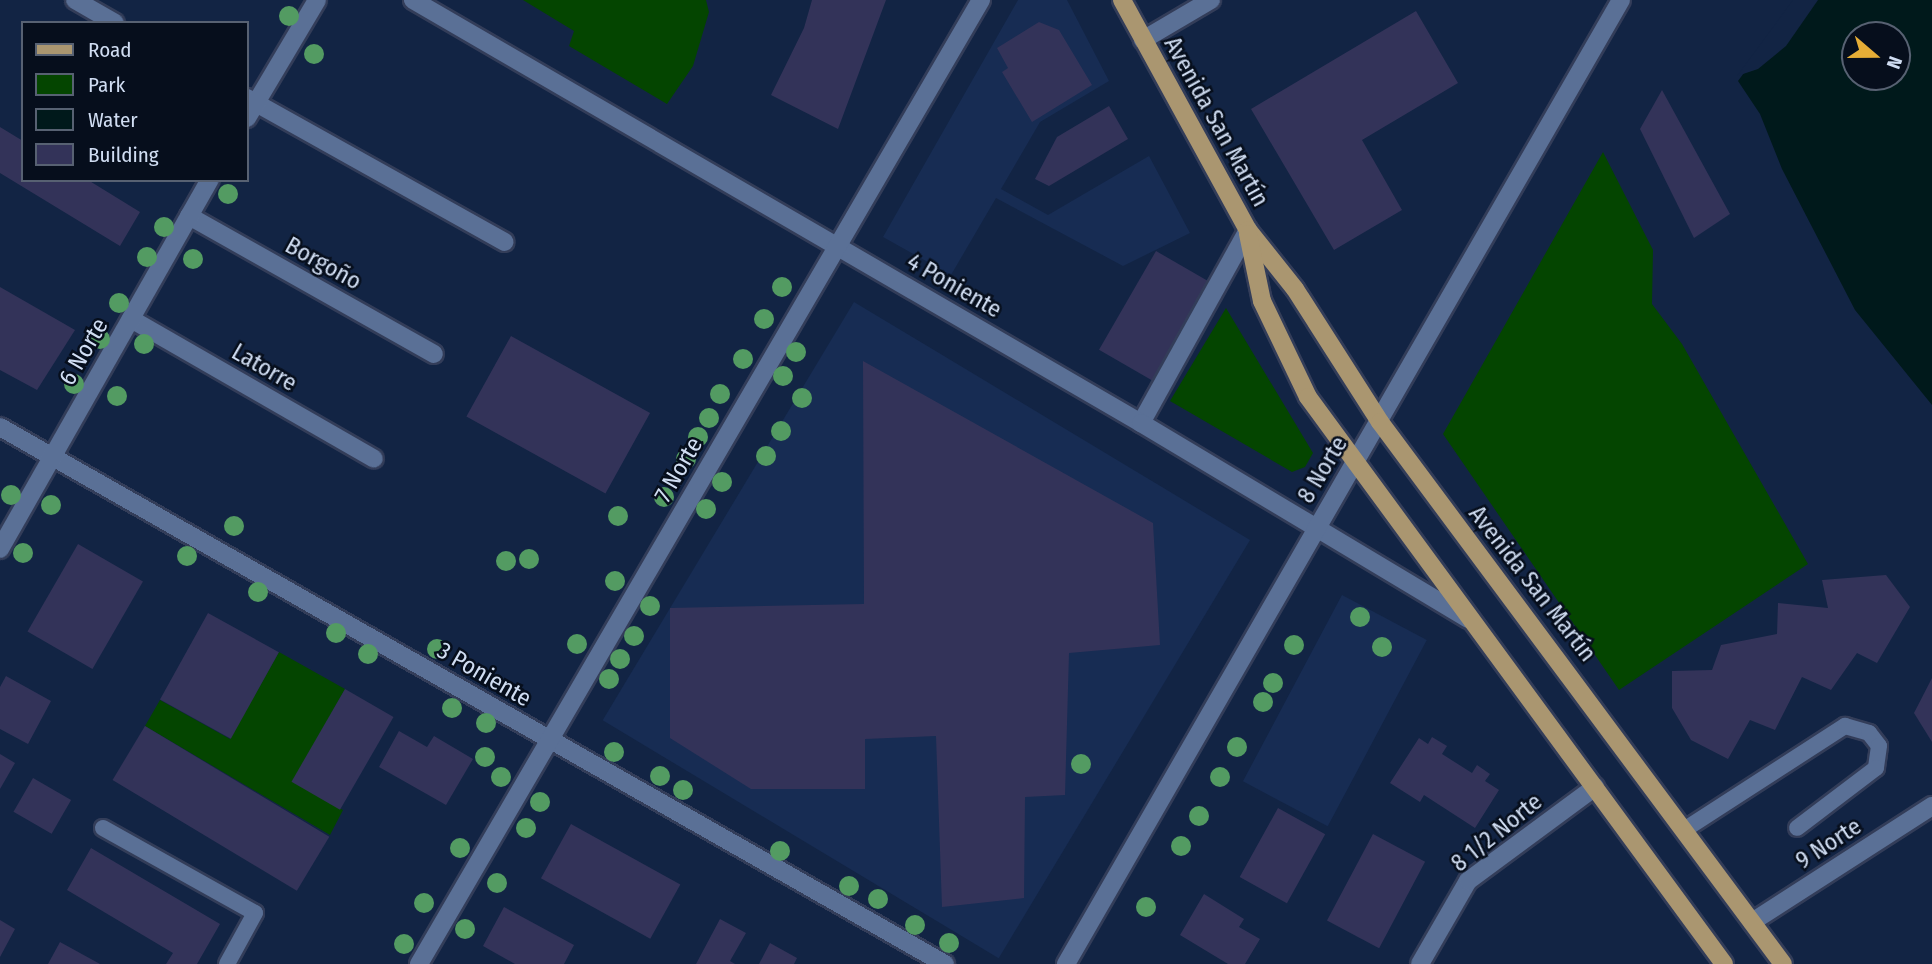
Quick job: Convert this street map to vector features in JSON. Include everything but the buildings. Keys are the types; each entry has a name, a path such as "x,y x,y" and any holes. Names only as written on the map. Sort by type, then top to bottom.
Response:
{"main road":[{"name":"Avenida San Martín","path":"1122,0 1248,230 1296,289 1380,422 1783,964"},
{"name":"Avenida San Martín","path":"1248,230 1262,301 1308,397 1468,619 1724,964"}],"street":[{"path":"75,0 112,21"},
{"path":"317,0 250,106 505,242"},
{"name":"4 Poniente","path":"413,0 1141,423 1468,619"},
{"name":"7 Norte","path":"419,964 981,0"},
{"path":"1143,40 1211,0"},
{"name":"8 Norte","path":"1066,964 1621,0"},
{"name":"6 Norte","path":"0,549 209,182"},
{"name":"Borgoño","path":"189,216 434,354"},
{"name":"Avenida San Martín","path":"1141,423 1248,230"},
{"name":"Latorre","path":"131,319 374,459"},
{"name":"3 Poniente","path":"0,427 945,964"},
{"name":"8 1/2 Norte","path":"1420,964 1468,881 1595,787"},
{"name":"9 Norte","path":"1752,922 1932,806"}],"lane":[{"path":"1684,830 1844,726 1869,733 1879,746 1876,768 1797,828"},
{"path":"103,828 255,913 227,964"}],"shaded area":[{"path":"1018,0 1067,0 1109,81 1040,122 1001,189 1048,215 1149,156 1190,233 1123,266 996,198 951,275 883,237"},
{"path":"854,302 1250,540 999,958 603,720"},
{"path":"1342,595 1427,640 1328,826 1243,781"}],"green space":[{"path":"523,0 706,0 709,12 693,66 667,104 569,46 574,31"},
{"path":"1603,152 1653,250 1652,304 1682,344 1808,564 1619,690 1443,434"},
{"path":"1226,308 1313,453 1305,467 1292,472 1170,401"},
{"path":"279,652 345,689 293,782 343,810 330,835 145,726 160,700 230,739"}],"water":[{"path":"1798,0 1932,0 1932,405 1855,310 1782,169 1760,114 1738,81"}],"pier":[{"path":"1793,0 1818,0 1786,46 1758,69 1737,76"}]}
